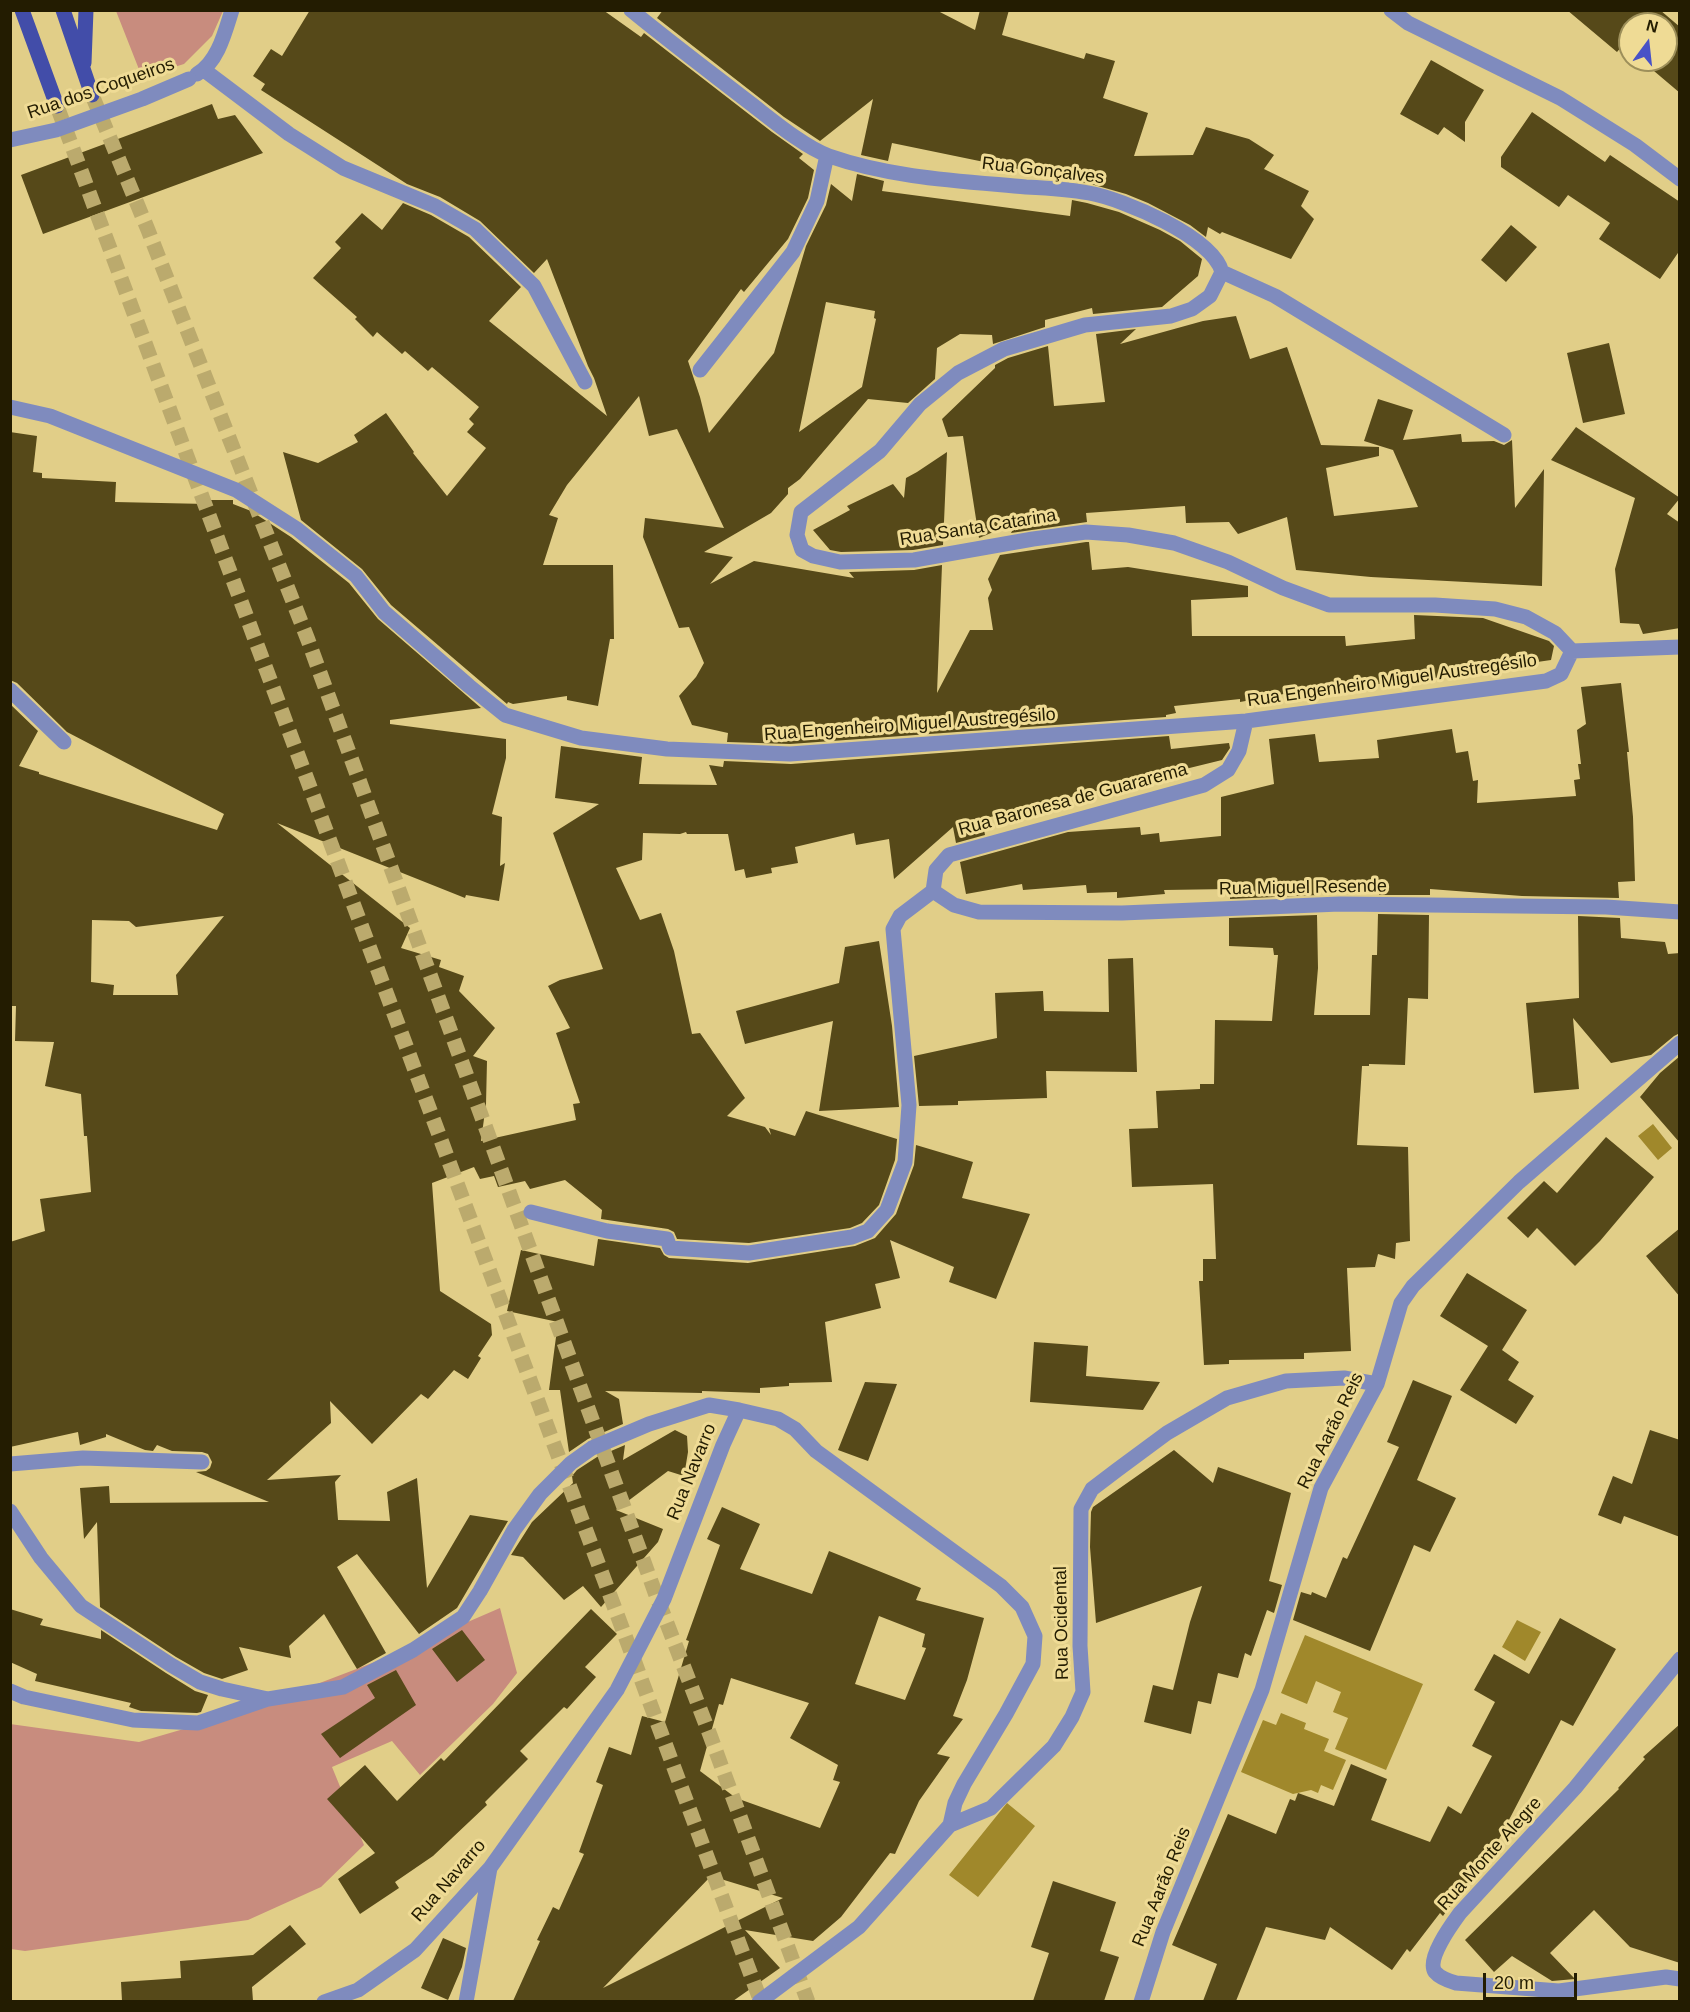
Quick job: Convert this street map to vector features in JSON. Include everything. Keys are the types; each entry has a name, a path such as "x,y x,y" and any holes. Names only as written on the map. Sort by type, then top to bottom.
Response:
{"main road":[{"path":"22,10 57,106"},
{"path":"63,10 92,95"},
{"path":"84,72 86,10"}],"street":[{"name":"Rua dos Coqueiros","path":"10,140 56,130 142,99 189,79 204,70 216,53 232,10"},
{"name":"Rua Gonçalves","path":"631,10 785,130 826,155 869,167 930,178 1090,193 1110,199 1192,237 1210,252 1220,264 1222,272"},
{"path":"1391,10 1408,23 1560,98 1635,145 1680,179"},
{"name":"Rua dos Coqueiros","path":"204,70 289,134 343,168 435,206 475,229 534,286 585,382"},
{"path":"700,370 793,252 817,201 826,155"},
{"path":"1222,272 1275,296 1504,435"},
{"name":"Rua Santa Catarina","path":"1222,272 1210,297 1192,309 1171,316 1085,325 1004,349 958,373 920,404 880,451 801,512 797,535 802,550 813,556 840,562 914,560 1086,532 1128,535 1174,543 1228,562 1283,588 1329,604 1435,605 1495,609 1526,618 1555,633 1572,651"},
{"name":"Rua Engenheiro Miguel Austregésilo","path":"10,407 50,416 236,490 297,529 356,576 384,612 505,714 581,738 667,749 790,754 1246,722 1546,681 1561,674 1572,651"},
{"path":"1572,651 1680,647"},
{"path":"10,690 64,742"},
{"name":"Rua Baronesa de Guararema","path":"933,891 936,870 949,855 1204,785 1228,770 1239,751 1246,722"},
{"path":"531,1212 607,1231 667,1239 670,1248 749,1253 852,1237 868,1231 887,1210 905,1162 909,1105 893,929 900,916 933,891"},
{"name":"Rua Miguel Resende","path":"933,891 954,905 980,912 1122,913 1340,904 1606,907 1680,912"},
{"name":"Rua Aarão Reis","path":"1142,1995 1163,1932 1262,1690 1321,1488 1377,1384 1401,1303 1413,1286 1519,1182 1680,1043"},
{"name":"Rua Ocidental","path":"759,2001 859,1927 950,1825 991,1808 1054,1746 1072,1717 1083,1692 1080,1646 1081,1509 1092,1490 1167,1433 1227,1398 1286,1381 1344,1378 1377,1384"},
{"path":"10,1691 24,1697 133,1720 198,1723 267,1700 343,1688 413,1650 463,1617 514,1530 540,1494 571,1463 592,1448 649,1424 709,1405 739,1410"},
{"name":"Rua Navarro","path":"324,2001 358,1990 416,1950 490,1868 617,1690 663,1599 739,1410 778,1419 795,1429 816,1450 1001,1586 1022,1608 1035,1636 1033,1664 964,1784 955,1803 950,1825"},
{"path":"10,1464 83,1458 202,1462"},
{"path":"10,1511 41,1558 81,1606 200,1682 267,1700"},
{"name":"Rua Monte Alegre","path":"1680,1659 1575,1788 1460,1913 1434,1956 1433,1965 1436,1973 1445,1980 1456,1983 1559,1991 1666,1977 1680,1979"},
{"path":"466,2001 490,1868"},
{"path":"1142,1995 1153,2001"}],"shaded area":[{"path":"116,11 223,11 212,36 184,64 142,77"},
{"path":"1653,1124 1672,1148 1658,1160 1638,1136"},
{"path":"500,1608 517,1673 493,1704 420,1775 392,1741 332,1767 364,1845 321,1887 248,1920 25,1951 11,1949 10,1724 139,1742 249,1710 380,1660"},
{"path":"1517,1620 1541,1632 1525,1661 1502,1647"},
{"path":"1305,1635 1423,1684 1386,1770 1335,1749 1348,1718 1333,1712 1341,1692 1316,1681 1307,1704 1281,1693"},
{"path":"1281,1713 1306,1723 1304,1729 1329,1739 1324,1751 1346,1760 1333,1790 1321,1785 1318,1793 1311,1790 1293,1794 1241,1772 1263,1720 1276,1725"},
{"path":"1007,1803 1035,1826 978,1897 949,1875"}],"building":[{"path":"310,10 603,10 641,37 644,33 803,154 799,158 814,170 808,198 788,239 744,292 741,289 688,361 709,433 774,353 806,246 826,205 831,184 852,201 857,174 884,181 882,191 1070,216 1072,200 1087,203 1119,212 1160,230 1180,241 1202,259 1198,276 1162,307 1093,314 1092,308 1045,320 1045,327 993,344 992,335 960,334 937,348 935,379 908,403 868,399 800,479 788,488 788,494 771,513 704,552 733,557 710,584 754,561 854,578 849,572 914,570 942,565 937,693 970,630 993,630 988,598 992,590 988,579 1000,555 1086,542 1089,542 1092,570 1128,567 1248,586 1248,597 1191,600 1192,636 1345,636 1346,646 1415,639 1414,615 1483,618 1549,641 1554,646 1551,660 1475,671 1475,676 1412,679 1412,681 1356,686 1355,681 1240,702 1240,699 1174,706 1176,713 1166,715 1166,717 790,744 727,742 728,733 692,725 679,696 696,677 704,663 689,627 679,628 643,537 645,518 724,528 677,429 649,436 639,396 567,485 549,515 558,518 543,565 613,565 614,639 610,639 598,706 567,700 567,696 513,704 508,702 507,704 391,605 362,569 301,520 283,452 318,463 358,442 354,435 386,413 413,453 447,496 486,448 467,432 474,424 469,419 479,407 432,367 428,371 405,351 402,354 377,332 373,337 355,319 357,317 313,278 341,248 335,242 362,213 382,230 403,203 431,215 469,237 521,287 489,321 607,416 594,378 547,259 534,273 480,221 440,197 407,184 261,90 265,84 253,76 271,49 282,56","holes":["826,302 875,311 874,318 876,319 862,387 799,432"]},
{"path":"663,10 936,10 975,30 980,10 1009,10 1002,35 1084,59 1086,53 1115,61 1103,98 1148,113 1134,156 1193,155 1206,127 1249,139 1274,155 1264,169 1309,191 1301,206 1314,219 1291,259 1222,232 1220,234 1208,227 1206,237 1190,225 1148,203 1091,184 892,143 888,161 861,155 873,99 820,141 784,117 657,18"},
{"path":"1567,10 1660,10 1662,12 1618,12 1617,52"},
{"path":"1678,25 1680,27 1680,93 1655,72 1678,72"},
{"path":"1431,60 1484,90 1465,122 1465,142 1444,127 1438,135 1400,114"},
{"path":"212,104 218,119 235,115 263,153 43,234 21,175"},
{"path":"1532,112 1605,162 1610,155 1680,202 1680,250 1660,279 1599,239 1610,223 1568,195 1559,207 1501,167 1501,157"},
{"path":"1511,225 1537,247 1506,282 1481,260"},
{"path":"1236,316 1250,359 1287,347 1321,445 1379,447 1379,456 1326,468 1334,516 1418,507 1393,450 1364,441 1378,399 1413,410 1403,440 1461,434 1462,442 1494,441 1504,445 1512,440 1515,508 1544,469 1542,586 1371,577 1296,570 1287,517 1238,534 1229,522 1186,523 1185,506 1086,513 1087,522 1011,533 1017,522 979,538 963,436 948,437 942,419 995,368 995,365 1008,358 1048,346 1054,406 1105,402 1096,334 1136,329 1120,344 1203,321"},
{"path":"1609,343 1625,414 1583,423 1567,353"},
{"path":"1576,427 1680,498 1667,514 1680,523 1680,628 1643,634 1639,624 1620,623 1615,569 1635,498 1551,460"},
{"path":"10,432 37,436 33,472 42,473 42,478 116,482 115,502 207,504 207,500 233,500 233,504 251,511 291,537 349,583 378,619 481,708 390,720 390,724 506,739 506,758 492,814 502,817 500,866 505,863 499,901 466,895 465,898 277,823 410,928 401,948 441,960 439,967 464,976 459,991 495,1028 473,1056 487,1061 486,1104 481,1141 576,1120 573,1104 580,1103 556,1033 570,1028 548,986 560,980 603,969 553,833 599,804 555,798 561,746 642,757 639,784 717,785 709,765 723,767 724,761 791,764 1169,736 1171,749 1229,743 1230,748 1222,760 982,819 985,835 956,843 953,827 894,879 889,839 856,845 854,833 795,847 798,863 771,868 772,873 746,878 744,869 735,871 728,834 643,833 642,860 616,868 640,920 661,913 674,951 692,1034 700,1033 745,1098 727,1116 765,1127 771,1135 769,1128 795,1136 806,1111 897,1139 895,1160 879,1205 862,1223 850,1228 749,1243 677,1239 674,1232 668,1229 601,1219 602,1210 565,1180 530,1189 525,1181 498,1187 494,1176 480,1179 474,1167 432,1183 440,1291 491,1324 492,1335 478,1356 481,1358 468,1379 454,1370 428,1399 421,1394 372,1444 330,1401 331,1423 267,1480 341,1475 335,1482 338,1520 390,1521 387,1492 417,1478 427,1588 470,1515 508,1521 457,1608 419,1634 357,1554 337,1567 386,1653 357,1669 324,1614 289,1646 291,1658 239,1647 248,1670 222,1679 204,1673 176,1657 100,1607 97,1522 84,1539 80,1488 109,1486 110,1503 269,1502 196,1472 206,1471 212,1462 208,1454 202,1452 172,1451 157,1445 153,1451 145,1450 106,1434 106,1437 80,1445 78,1432 10,1447 10,1242 45,1231 40,1199 91,1192 81,1094 45,1086 54,1042 15,1041 16,1006 12,1006 10,964 10,704 38,731 19,766 217,830 224,814 67,732 17,683 10,680","holes":["224,916 176,975 178,995 113,995 114,985 91,982 92,920 129,921 136,927"]},
{"path":"947,452 943,545 913,550 841,552 830,550 813,530 850,510 847,506 893,484 904,498 906,478"},
{"path":"1621,683 1629,752 1627,752 1633,817 1635,881 1618,882 1619,898 1522,896 1430,889 1430,895 1379,895 1379,889 1317,891 1317,895 1230,899 1230,889 1164,890 1165,894 1117,898 1117,892 1087,893 1086,885 1023,890 1022,884 966,894 960,862 1068,832 1140,827 1141,835 1159,833 1160,842 1221,836 1221,797 1274,784 1269,739 1315,734 1319,762 1379,758 1377,740 1452,729 1456,753 1468,751 1473,781 1478,780 1477,803 1576,796 1574,780 1580,779 1578,764 1581,764 1577,730 1586,724 1581,687"},
{"path":"1378,914 1429,915 1428,999 1408,998 1405,1065 1369,1064 1369,1066 1362,1066 1357,1145 1408,1147 1410,1241 1396,1243 1395,1259 1378,1254 1375,1267 1347,1268 1351,1351 1304,1353 1304,1359 1229,1360 1229,1364 1204,1365 1199,1281 1203,1281 1203,1259 1216,1259 1213,1184 1132,1187 1129,1129 1158,1128 1156,1091 1200,1089 1200,1084 1214,1084 1215,1020 1272,1021 1278,955 1274,955 1273,948 1229,946 1229,918 1317,915 1318,968 1314,1015 1370,1015 1372,955 1377,955"},
{"path":"1578,916 1620,918 1621,938 1665,942 1668,954 1680,953 1680,1033 1651,1055 1611,1063 1573,1018 1579,1089 1534,1093 1526,1003 1579,998"},
{"path":"879,941 892,1026 899,1107 819,1111 833,1021 745,1044 736,1011 839,983 845,947"},
{"path":"1133,958 1137,1072 1046,1071 1047,1098 958,1101 958,1105 919,1106 914,1056 997,1038 995,993 1043,991 1044,1011 1109,1012 1108,959"},
{"path":"1680,1056 1680,1143 1640,1097 1660,1073"},
{"path":"1606,1137 1654,1177 1600,1241 1575,1266 1537,1228 1528,1238 1507,1218 1544,1181 1557,1193"},
{"path":"916,1145 973,1162 962,1198 1030,1214 996,1299 949,1282 954,1267 890,1240 900,1278 875,1284 881,1308 825,1322 832,1382 789,1383 789,1386 760,1388 760,1393 605,1391 619,1399 623,1424 588,1439 569,1452 560,1390 549,1390 558,1322 507,1311 521,1250 594,1266 598,1239 660,1248 669,1258 748,1263 855,1246 875,1238 896,1214 914,1165"},
{"path":"1680,1228 1680,1297 1646,1256"},
{"path":"1467,1273 1527,1310 1502,1350 1519,1362 1508,1380 1534,1396 1516,1424 1460,1390 1488,1346 1440,1316"},
{"path":"1034,1342 1088,1346 1086,1376 1160,1382 1143,1410 1030,1402"},
{"path":"1413,1380 1452,1396 1417,1480 1456,1498 1430,1552 1414,1545 1370,1651 1293,1620 1301,1592 1311,1595 1312,1592 1326,1598 1343,1557 1347,1559 1399,1447 1387,1442"},
{"path":"865,1382 897,1384 868,1461 838,1450"},
{"path":"675,1430 687,1436 688,1452 684,1476 668,1471 616,1510 663,1529 658,1542 601,1607 583,1586 564,1600 523,1557 511,1555 532,1522 573,1483 572,1476 577,1470 597,1457 625,1445 623,1460"},
{"path":"1650,1430 1680,1440 1680,1537 1624,1516 1621,1524 1598,1515 1613,1476 1632,1484"},
{"path":"1174,1450 1213,1483 1218,1467 1291,1493 1269,1581 1282,1585 1274,1613 1267,1610 1251,1656 1245,1653 1238,1678 1218,1673 1211,1704 1198,1701 1191,1734 1144,1722 1153,1685 1173,1690 1190,1622 1202,1586 1096,1623 1090,1547 1093,1507"},
{"path":"722,1507 760,1524 740,1569 812,1594 829,1551 921,1588 916,1600 984,1618 967,1680 953,1716 963,1719 937,1754 950,1757 919,1801 895,1854 890,1853 841,1917 813,1941 745,1930 780,1968 733,2001 513,2001 540,1941 537,1940 553,1907 559,1910 584,1854 579,1852 603,1785 596,1782 609,1747 631,1755 642,1716 665,1722 689,1641 686,1640 720,1545 707,1539","holes":["879,1616 925,1634 922,1647 926,1648 905,1700 855,1684","731,1678 809,1703 790,1738 838,1765 833,1780 840,1782 820,1828 736,1798 700,1771 719,1704 723,1705","711,1876 783,1898 603,1988"]},
{"path":"10,1609 43,1619 40,1625 101,1639 101,1630 195,1691 208,1695 201,1712 141,1711 129,1707 131,1703 35,1681 37,1674 10,1662"},
{"path":"591,1609 617,1634 585,1667 596,1677 567,1709 564,1707 520,1751 528,1759 485,1802 487,1805 433,1856 395,1882 399,1888 360,1914 338,1879 375,1853 327,1799 365,1765 397,1801 441,1758 444,1761"},
{"path":"1560,1618 1616,1649 1573,1726 1561,1720 1498,1841 1443,1916 1440,1913 1410,1952 1407,1949 1392,1970 1330,1927 1325,1940 1266,1927 1236,2001 1203,2001 1217,1964 1172,1945 1228,1814 1276,1834 1290,1799 1295,1801 1298,1793 1334,1806 1351,1764 1387,1779 1371,1820 1430,1842 1448,1806 1461,1814 1492,1756 1472,1746 1495,1702 1474,1690 1494,1654 1529,1674"},
{"path":"462,1630 485,1660 457,1682 432,1649"},
{"path":"396,1670 416,1705 340,1758 321,1734 375,1698 367,1685"},
{"path":"1680,1724 1680,1963 1630,1947 1594,1910 1550,1953 1575,1979 1552,1981 1512,1956 1494,1972 1465,1940 1619,1789 1645,1759 1643,1757"},
{"path":"1053,1881 1116,1902 1100,1951 1119,1957 1104,2001 1033,2001 1049,1953 1031,1947"},
{"path":"290,1925 306,1944 252,1987 253,2001 122,2001 121,1982 181,1978 180,1961 253,1955"},
{"path":"443,1938 466,1948 462,1967 448,2000 421,1988"}],"tunnel":[{"path":"92,95 148,230 308,640 656,1595 808,2002"},
{"path":"57,106 761,2002"}]}
